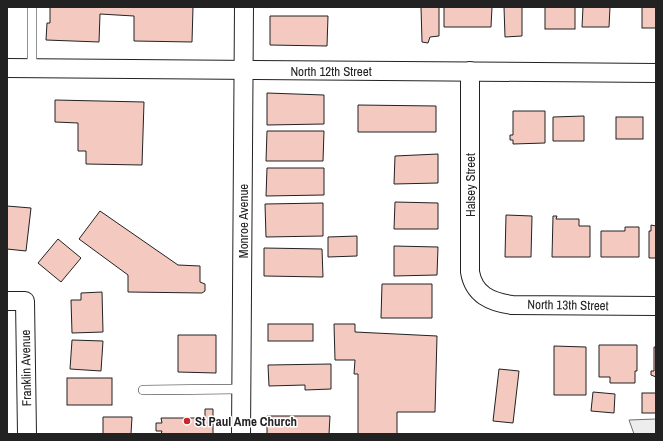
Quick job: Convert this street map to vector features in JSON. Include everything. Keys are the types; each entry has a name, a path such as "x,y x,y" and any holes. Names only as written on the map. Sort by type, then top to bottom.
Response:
{"street":[{"name":"Monroe Avenue","path":"241,434 244,7"},
{"name":"North 12th Street","path":"7,68 656,73"},
{"name":"Halsey Street","path":"470,72 470,272 472,281 483,295"},
{"name":"North 13th Street","path":"483,295 500,303 512,305 656,306"},
{"name":"Franklin Avenue","path":"7,301 25,301 27,434"}],"lane":[{"path":"32,7 32,69"},
{"path":"143,390 241,389"}],"shaded area":[{"path":"656,419 656,434 634,434 629,420"}],"building":[{"path":"50,7 193,7 192,42 134,41 134,16 100,14 99,42 46,40 47,23 50,23"},
{"path":"421,7 439,7 439,36 430,37 428,43 422,42"},
{"path":"444,7 492,7 491,27 444,27"},
{"path":"504,7 522,7 522,36 505,37"},
{"path":"545,7 575,7 575,29 545,29"},
{"path":"583,7 610,7 609,27 582,27"},
{"path":"642,7 656,7 656,28 642,28"},
{"path":"270,16 328,16 327,46 270,45"},
{"path":"267,93 324,95 324,124 267,125"},
{"path":"55,100 144,102 142,165 86,164 86,151 78,151 78,123 55,122"},
{"path":"358,105 436,106 436,132 358,132"},
{"path":"513,111 545,111 545,143 513,144 513,140 510,140 510,135 513,135"},
{"path":"584,116 584,141 553,141 553,117"},
{"path":"616,117 643,117 643,139 616,139"},
{"path":"267,131 324,131 323,161 266,161"},
{"path":"438,154 438,183 394,184 395,156"},
{"path":"267,168 324,168 324,195 266,196"},
{"path":"395,202 438,203 438,229 394,229"},
{"path":"323,203 323,236 266,237 265,204"},
{"path":"7,206 31,208 26,251 7,249"},
{"path":"100,211 178,265 200,266 200,282 205,284 205,291 202,293 128,292 128,275 79,239"},
{"path":"506,215 532,216 531,257 505,257"},
{"path":"553,216 557,216 556,219 579,219 579,226 590,226 590,257 552,257"},
{"path":"651,225 656,226 656,258 649,258 649,231 651,231"},
{"path":"625,227 639,227 639,257 601,257 601,231 625,231"},
{"path":"357,236 357,256 328,257 328,237"},
{"path":"58,239 81,258 61,282 38,263"},
{"path":"394,246 438,247 437,275 394,276"},
{"path":"264,248 322,249 323,277 264,276"},
{"path":"382,284 432,284 432,318 381,318"},
{"path":"102,292 103,332 72,333 71,300 81,300 81,293"},
{"path":"268,324 313,324 313,341 268,341"},
{"path":"334,324 355,324 355,332 437,336 435,412 397,412 397,434 358,434 358,374 354,374 355,360 335,360"},
{"path":"178,335 216,335 216,373 178,372"},
{"path":"72,340 103,341 101,371 70,369"},
{"path":"599,345 637,345 637,371 635,371 635,383 610,383 610,377 599,377"},
{"path":"554,346 586,347 586,395 554,395"},
{"path":"654,347 656,347 656,377 651,375 651,371 654,371"},
{"path":"331,364 331,389 305,390 305,385 269,386 268,365"},
{"path":"499,369 519,371 513,423 493,421"},
{"path":"67,378 112,378 112,405 67,405"},
{"path":"593,392 615,394 614,413 591,411"},
{"path":"642,393 656,393 656,413 642,413"},
{"name":"St Paul Ame Church","path":"205,409 213,409 213,434 161,434 162,431 156,431 156,423 162,423 161,418 205,418"},
{"path":"267,416 330,416 329,434 267,434"},
{"path":"103,417 132,417 131,434 103,434"}],"place":[{"name":"St Paul Ame Church","path":"187,421"}]}
